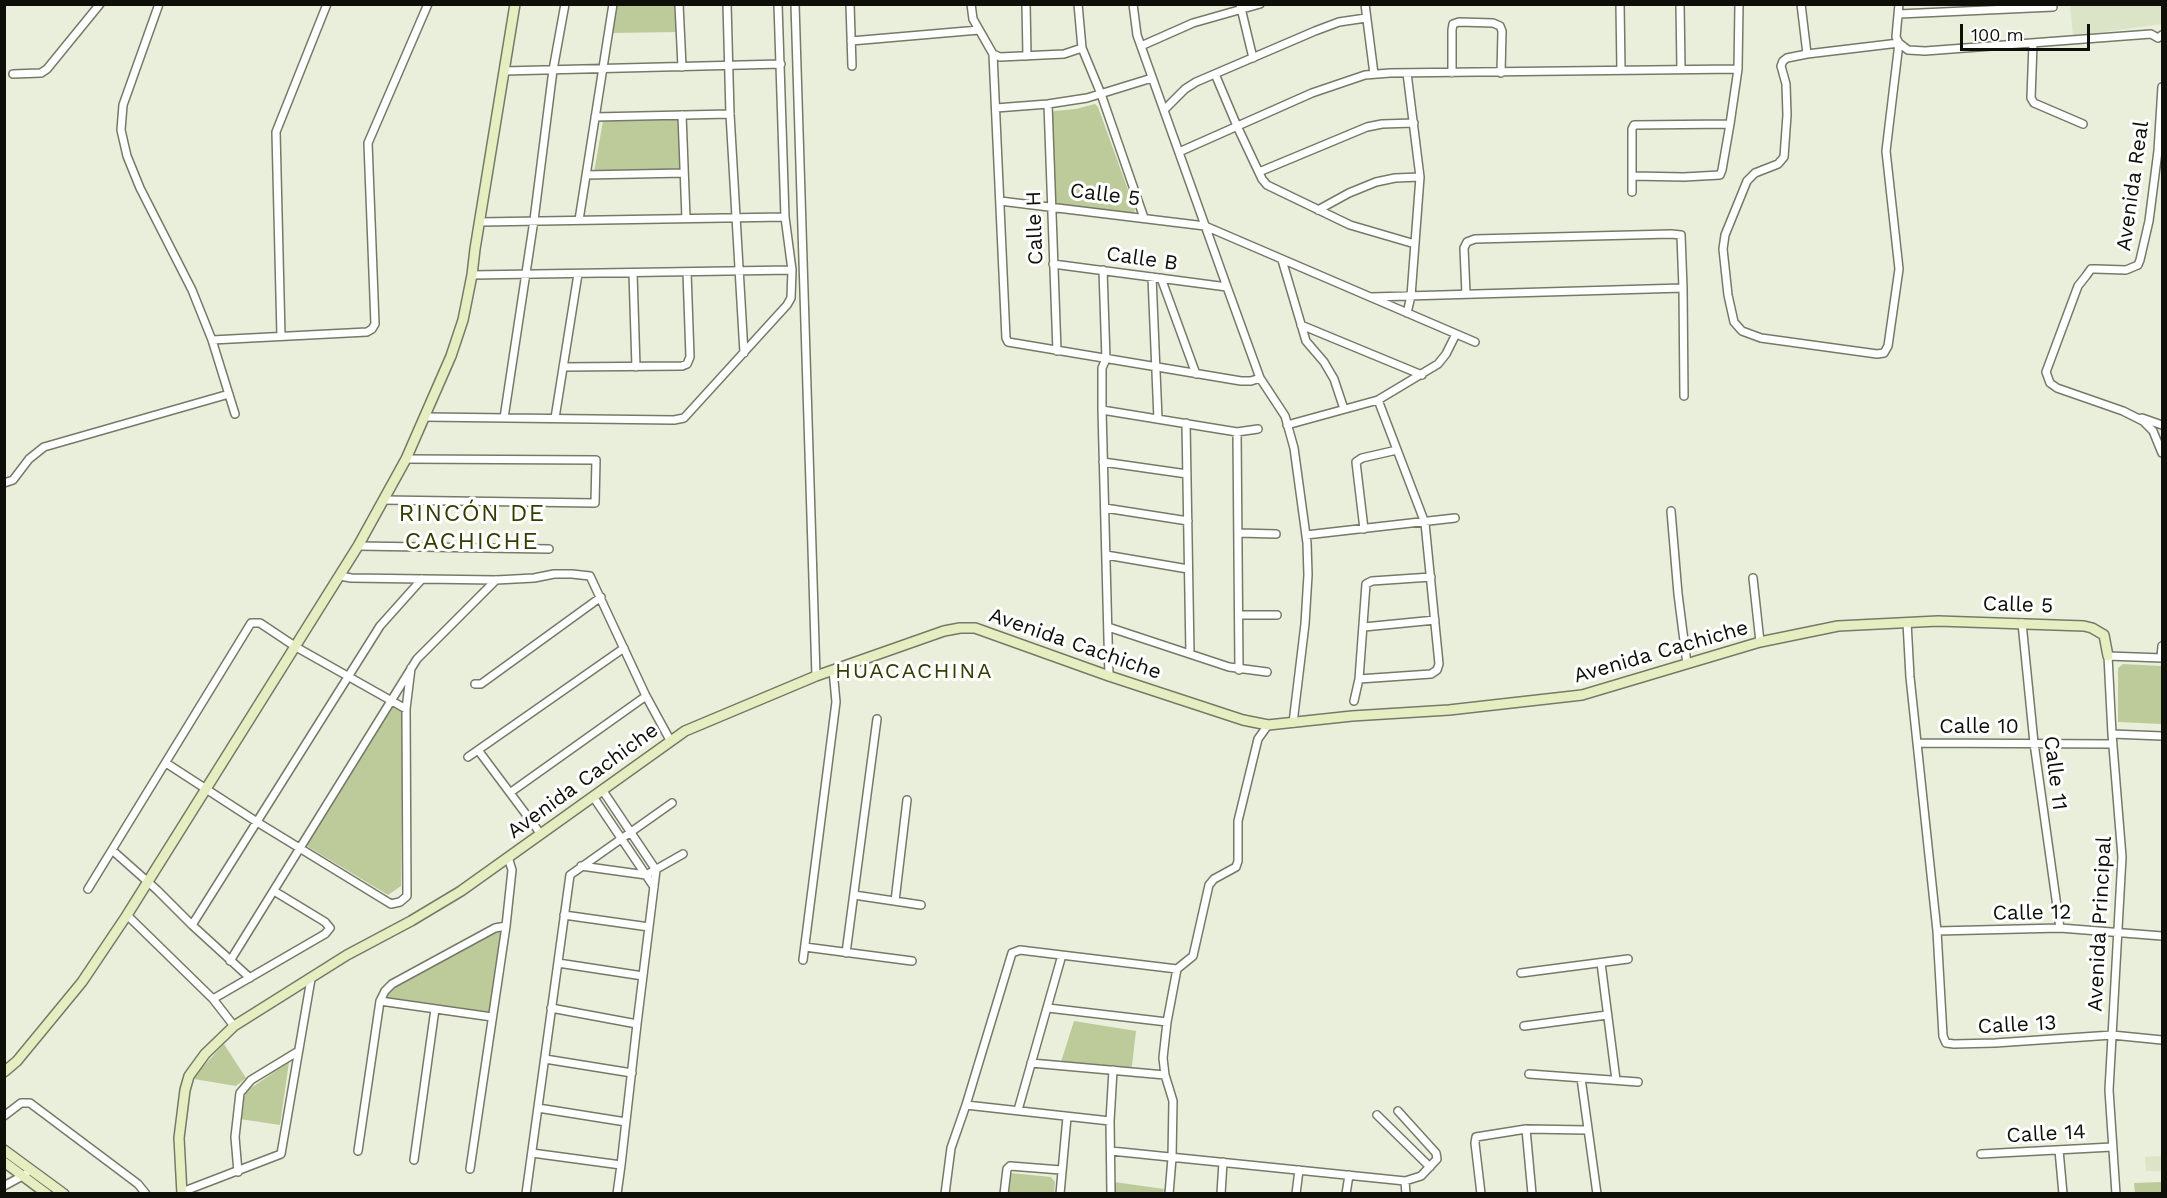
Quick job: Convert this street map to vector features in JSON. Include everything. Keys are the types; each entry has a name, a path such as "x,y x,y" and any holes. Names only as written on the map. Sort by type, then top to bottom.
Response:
{"street":[{"path":"13,74 41,74 48,69 100,4"},
{"path":"159,4 123,105 121,130 127,156 140,188 192,290 212,340 235,414"},
{"path":"281,336 276,132 327,4"},
{"path":"212,340 367,332 372,329 375,324 368,143 428,4"},
{"path":"4,1072 17,1061 82,982 127,915 340,576 406,459 452,356 463,320 515,4"},
{"path":"504,418 534,220 553,70 565,4"},
{"path":"579,220 613,4"},
{"path":"679,4 681,67"},
{"path":"727,4 730,114 744,353"},
{"path":"425,417 674,420 684,418 787,305 791,298 792,270 785,217 778,4"},
{"path":"795,4 816,676"},
{"path":"850,4 852,66"},
{"path":"971,4 973,19 993,54 1006,338 1012,343 1196,374 1241,381 1260,378"},
{"path":"1026,4 1027,56"},
{"path":"1078,4 1082,48 1101,94 1144,218"},
{"path":"1133,4 1137,35 1227,287 1260,378 1276,400 1287,424 1294,448 1306,535 1308,575 1305,624 1293,723"},
{"path":"1141,46 1192,23 1240,6 1260,4"},
{"path":"1365,4 1374,74"},
{"path":"1620,4 1621,70"},
{"path":"1680,4 1681,69"},
{"path":"1632,176 1684,177 1720,174 1731,124 1738,69 1739,4"},
{"path":"1801,4 1808,54"},
{"path":"1899,4 1896,37 1899,43 1908,50 1925,51 2033,44 2151,34 2161,39"},
{"path":"1240,6 1253,58"},
{"path":"1899,14 2053,7"},
{"path":"1164,110 1185,89 1196,82 1340,22 1366,18"},
{"path":"1452,73 1452,30 1453,24 1459,22 1492,23 1500,26 1502,31 1501,73"},
{"path":"851,41 979,30"},
{"path":"1899,43 1886,151 1899,269 1888,346 1884,353 1869,353 1761,338 1742,331 1734,322 1728,295 1725,236 1749,177 1778,164 1784,157 1787,115 1781,66 1783,61 1787,58 1808,54 1899,43"},
{"path":"2033,44 2031,98 2034,102 2083,124"},
{"path":"993,54 1000,57 1064,54 1082,48"},
{"path":"504,71 781,64"},
{"path":"1179,152 1320,89 1374,74 1738,69"},
{"path":"1407,73 1420,177 1411,296 1407,313"},
{"path":"1215,74 1237,126 1267,185 1350,225 1415,244"},
{"path":"996,108 1048,104 1101,94 1152,78"},
{"name":"Avenida Real","path":"2163,87 2160,161 2138,265 2126,270 2091,269 2078,286 2046,372 2050,383 2057,388 2143,421 2153,431 2163,453"},
{"name":"Calle H","path":"1048,104 1057,351"},
{"path":"595,117 730,114"},
{"path":"682,115 686,218"},
{"path":"1259,172 1367,127 1414,123"},
{"path":"1632,192 1632,129 1634,125 1731,124"},
{"path":"586,175 684,174"},
{"path":"1318,210 1349,193 1376,182 1395,178 1420,177"},
{"name":"Calle 5","path":"1000,201 1205,226 1475,342"},
{"path":"480,222 785,217"},
{"path":"1466,294 1464,248 1467,242 1475,239 1681,235 1684,396"},
{"path":"1282,260 1306,341 1334,379 1344,409"},
{"name":"Calle B","path":"1053,264 1227,287"},
{"path":"472,275 792,270"},
{"path":"1104,270 1106,359 1102,368 1102,410 1109,676"},
{"path":"563,367 682,366 687,364 690,357 687,272"},
{"path":"633,273 636,367"},
{"path":"555,418 578,274"},
{"path":"1152,277 1158,419"},
{"path":"1161,278 1196,374"},
{"path":"1369,297 1683,288"},
{"path":"1301,325 1422,375"},
{"path":"1287,424 1378,400 1438,364 1456,334"},
{"path":"4,483 13,480 29,459 44,447 229,394"},
{"path":"1359,679 1431,674 1437,670 1439,664 1425,523 1378,400"},
{"path":"1102,410 1237,432 1258,429"},
{"path":"2134,416 2163,425"},
{"path":"1186,423 1190,654"},
{"path":"1237,432 1239,669"},
{"path":"1364,529 1356,462 1397,450"},
{"path":"383,500 595,503 596,460 406,459"},
{"path":"1104,462 1187,474"},
{"path":"1105,508 1188,521"},
{"path":"1671,511 1687,664"},
{"path":"1306,535 1455,518"},
{"path":"1239,533 1276,534"},
{"path":"358,546 549,549"},
{"path":"1106,555 1188,569"},
{"path":"340,576 496,580 572,574 590,576 646,696 670,740"},
{"path":"1354,701 1359,679 1366,584 1371,581 1431,577"},
{"path":"1753,578 1760,642"},
{"path":"192,925 380,626 422,579"},
{"path":"230,961 417,659 496,580"},
{"path":"475,684 481,684 601,597"},
{"path":"1240,615 1276,615"},
{"path":"1364,627 1435,620"},
{"path":"1907,621 1937,931"},
{"name":"Avenida Cachiche","path":"182,1193 179,1138 189,1076 205,1054 234,1026 346,955 411,921 461,891 540,832 594,798 670,740 703,723 816,676 944,631 975,628 1109,676 1243,720 1268,725 1352,716 1449,710 1582,695 1760,642 1838,626 1907,621"},
{"name":"Calle 5","path":"1907,621 2084,626 2104,635 2108,656"},
{"path":"88,889 251,623 260,623 296,647 406,709"},
{"name":"Calle 11","path":"2022,623 2034,743 2060,928"},
{"path":"1108,627 1239,669 1267,672"},
{"path":"2108,656 2162,658 2163,646"},
{"path":"468,758 624,648"},
{"name":"Avenida Principal","path":"2108,656 2112,734 2122,834 2119,931 2109,1090 2116,1194"},
{"path":"166,763 257,822 392,904 400,902 407,896 406,709 411,668"},
{"path":"803,960 836,702 833,670"},
{"path":"511,792 646,696"},
{"path":"846,953 877,719"},
{"path":"1169,1194 1173,1101 1165,1075 1163,1058 1177,969 1193,956 1209,885 1214,879 1236,867 1238,821 1258,739 1268,725"},
{"path":"2112,734 2163,736"},
{"name":"Calle 10","path":"1917,743 2113,744"},
{"path":"478,750 540,832"},
{"path":"603,791 656,870 618,1194"},
{"path":"594,798 654,887"},
{"path":"895,901 907,800"},
{"path":"526,1194 570,875 672,803"},
{"path":"112,850 250,978"},
{"path":"581,866 646,875 683,854"},
{"path":"470,1168 506,926 512,870 508,857"},
{"path":"213,999 325,934 330,928 325,922 274,891"},
{"path":"854,895 921,905"},
{"path":"127,915 213,999 234,1026"},
{"path":"564,915 649,927"},
{"path":"358,1151 380,1000 385,991 392,984 495,928 506,926"},
{"name":"Calle 12","path":"1937,931 2060,928 2163,936"},
{"name":"Calle 13","path":"1937,931 1943,1036 1946,1043 1995,1043 2112,1035 2163,1040"},
{"path":"805,947 912,962"},
{"path":"945,1194 951,1148 1012,953 1020,950 1177,969"},
{"path":"1018,1110 1062,955"},
{"path":"1521,973 1628,959"},
{"path":"558,963 643,976"},
{"path":"1601,963 1616,1080"},
{"path":"182,1193 281,1154 311,978"},
{"path":"380,1000 492,1017"},
{"path":"551,1008 637,1024"},
{"path":"1048,1008 1167,1022"},
{"path":"414,1160 435,1009"},
{"path":"1524,1026 1607,1015"},
{"path":"238,1172 235,1137 240,1093 251,1080 297,1052"},
{"path":"544,1059 632,1073"},
{"path":"1031,1063 1165,1075"},
{"path":"1111,1194 1110,1121 1113,1070"},
{"path":"1529,1074 1638,1082"},
{"path":"1581,1078 1597,1194"},
{"path":"4,1116 21,1103 30,1103 138,1184 146,1194"},
{"path":"966,1105 1110,1121"},
{"path":"538,1108 626,1122"},
{"path":"1111,1151 1405,1181 1421,1176 1437,1159 1437,1153 1398,1111"},
{"path":"1377,1115 1430,1167"},
{"path":"1059,1194 1067,1117"},
{"path":"1481,1194 1476,1137 1526,1129 1587,1130"},
{"path":"1526,1129 1533,1194"},
{"name":"Calle 14","path":"1981,1154 2112,1147"},
{"path":"4,1150 63,1194"},
{"path":"2059,1150 2063,1194"},
{"path":"532,1153 621,1165"},
{"path":"4,1162 47,1194"},
{"path":"1221,1194 1223,1162"},
{"path":"1004,1194 1008,1167 1061,1170"},
{"path":"4,1186 24,1176 31,1169"},
{"path":"1296,1194 1299,1170"},
{"path":"1346,1194 1349,1175"},
{"path":"1405,1181 1406,1194"}],"shaded area":[{"path":"2070,5 2162,5 2162,24 2073,36"},
{"path":"2161,1156 2161,1171 2146,1171 2145,1157"}],"green space":[{"path":"615,5 676,5 678,32 611,33"},
{"path":"1095,104 1135,209 1134,214 1057,204 1051,115 1054,111"},
{"path":"679,119 681,171 594,172 603,121"},
{"path":"2123,664 2162,666 2162,724 2118,722 2118,668"},
{"path":"391,705 403,712 401,886 388,895 305,845"},
{"path":"496,931 501,933 488,1015 388,1000 386,996 394,987"},
{"path":"1074,1021 1136,1031 1131,1074 1060,1065"},
{"path":"224,1044 246,1078 236,1086 194,1079 197,1073"},
{"path":"289,1062 280,1125 240,1119 245,1092"},
{"path":"1011,1173 1051,1177 1055,1182 1054,1193 1007,1194"},
{"path":"1114,1182 1164,1189 1163,1193 1114,1194"},
{"path":"2161,1182 2162,1193 2135,1193 2134,1183"}],"district":[{"name":"RINCÓN DE CACHICHE","path":"472,528"},
{"name":"HUACACHINA","path":"914,672"}]}
